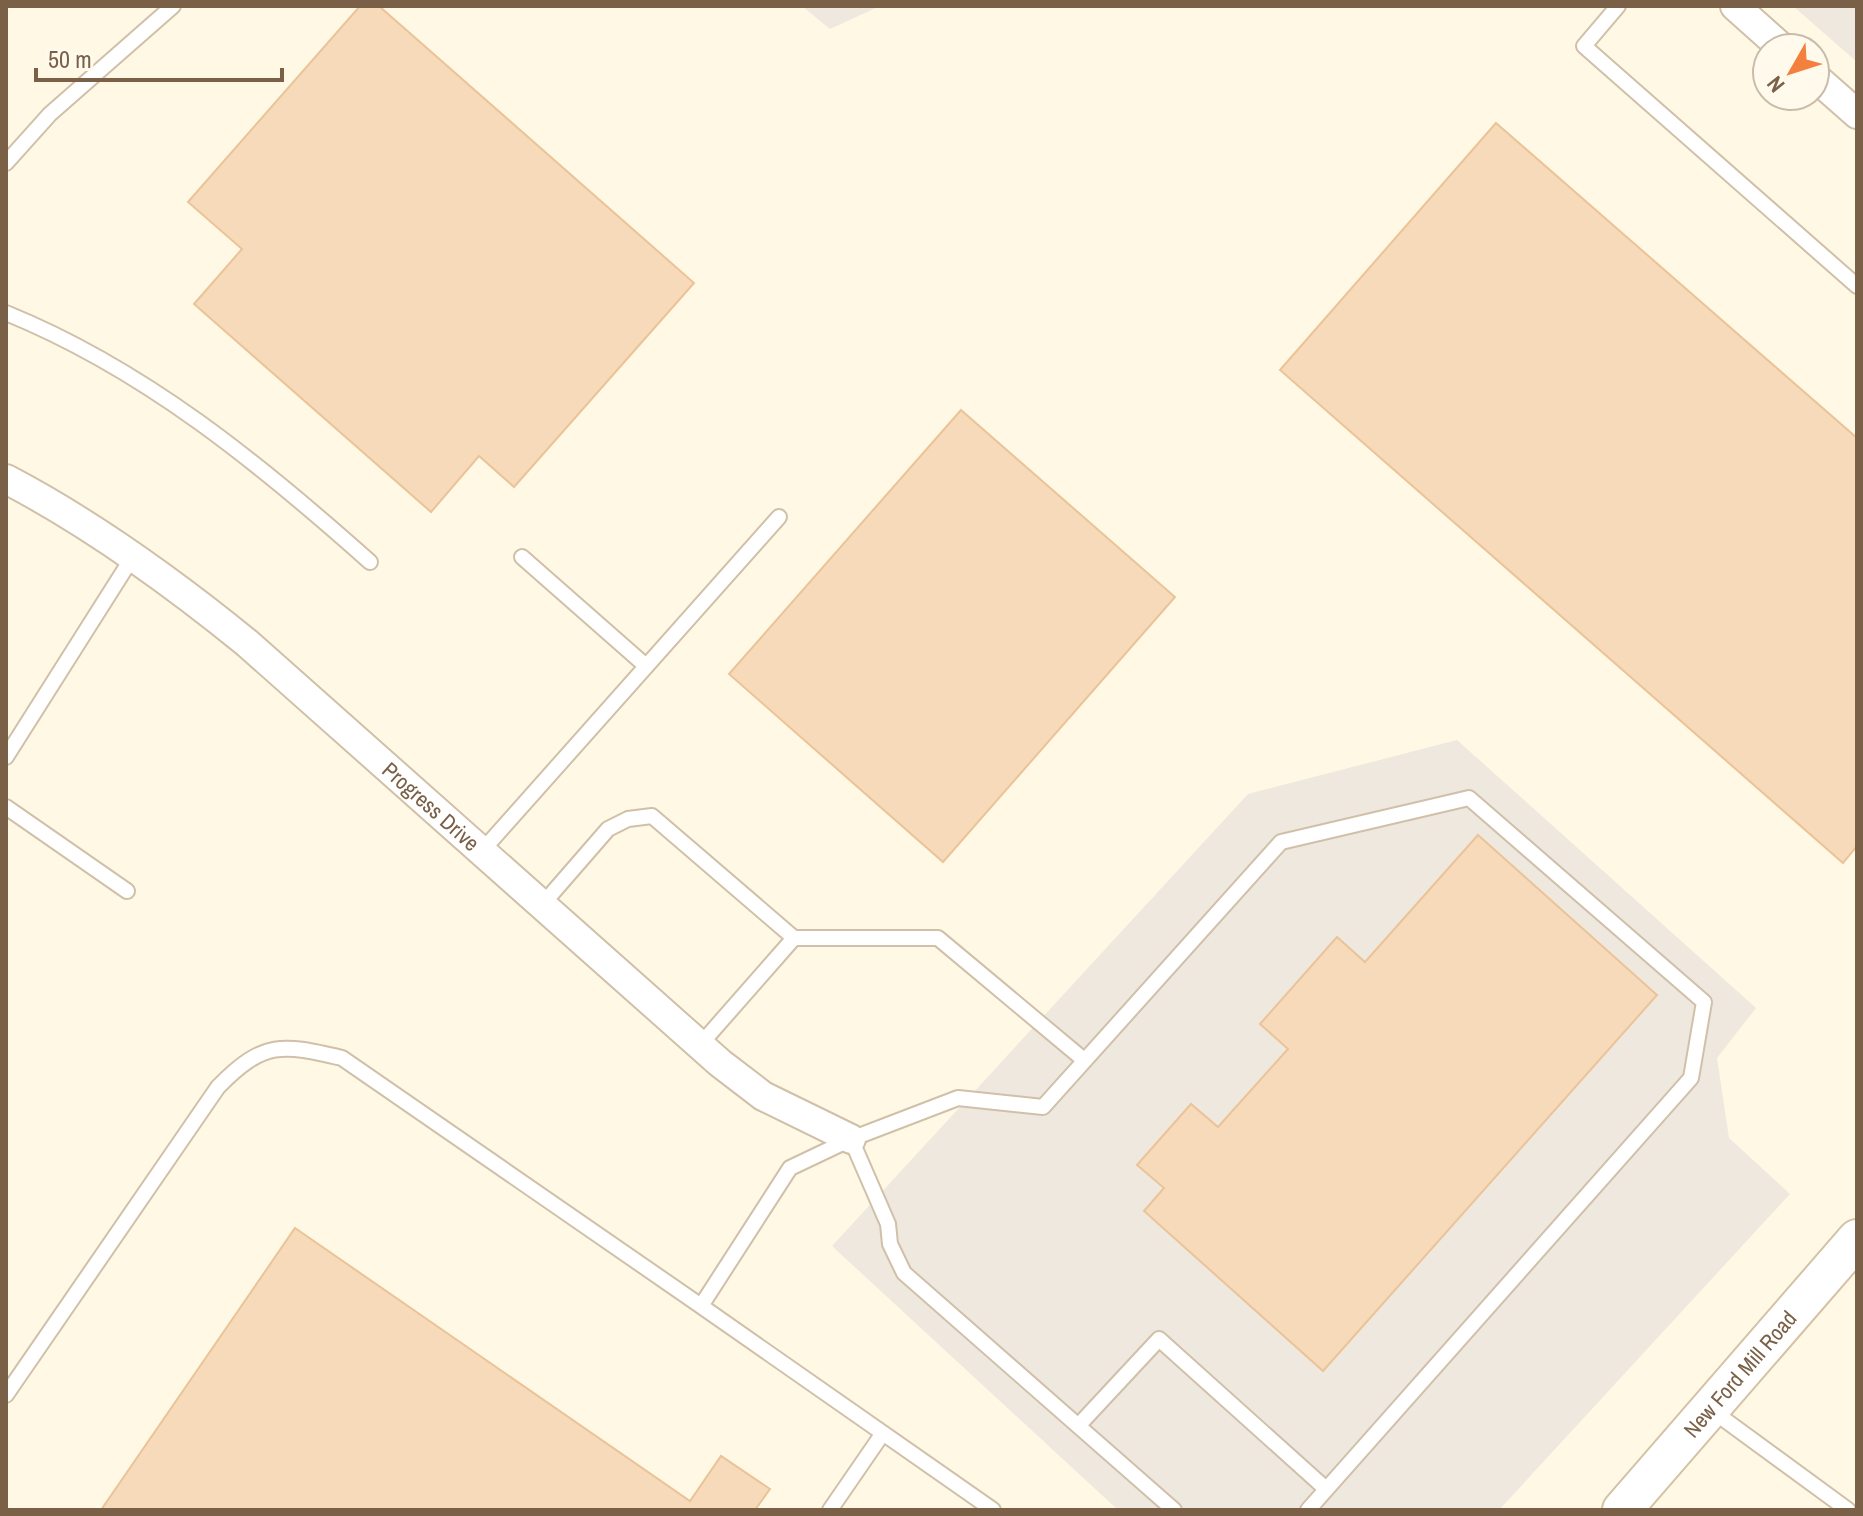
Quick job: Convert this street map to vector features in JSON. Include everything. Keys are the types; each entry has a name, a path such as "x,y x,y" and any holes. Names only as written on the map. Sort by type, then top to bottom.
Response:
{"street":[{"path":"1735,6 1764,32"},
{"path":"1831,91 1857,114"},
{"name":"Progress Drive","path":"6,479 104,537 247,643 700,1045 763,1096 851,1139"},
{"name":"New Ford Mill Road","path":"1622,1510 1857,1239"}],"lane":[{"path":"6,163 50,114 173,6"},
{"path":"1618,6 1584,46 1857,286"},
{"path":"6,313 76,345 176,405 296,495 370,562"},
{"path":"482,851 779,517"},
{"path":"522,557 646,666"},
{"path":"6,757 132,558"},
{"path":"701,1306 790,1168 851,1139 958,1098 1043,1107 1281,842 1469,798 1704,1002 1691,1078 1308,1510"},
{"path":"6,807 127,891"},
{"path":"542,905 608,829 628,819 652,816 794,938 938,938 1084,1060"},
{"path":"700,1045 794,938"},
{"path":"6,1395 218,1087 240,1064 259,1053 302,1047 342,1058 993,1510"},
{"path":"851,1139 888,1224 890,1244 904,1273 1174,1510"},
{"path":"1078,1426 1159,1339 1326,1489"},
{"path":"1710,1409 1848,1510"},
{"path":"830,1510 883,1433"}],"shaded area":[{"path":"802,6 880,6 830,29"},
{"path":"1793,6 1857,6 1857,62 1831,39 1831,32 1823,32"},
{"path":"1457,740 1756,1008 1717,1058 1729,1138 1790,1194 1499,1510 1118,1510 832,1246 1248,794"}],"building":[{"path":"360,6 379,6 694,283 514,487 479,456 431,512 194,304 242,249 188,202"},
{"path":"1496,123 1857,438 1857,846 1843,863 1280,370"},
{"path":"961,410 1175,597 943,862 729,674"},
{"path":"1478,835 1657,995 1323,1371 1144,1211 1164,1188 1137,1165 1191,1104 1218,1127 1288,1049 1260,1024 1337,937 1365,962"},
{"path":"295,1228 690,1501 721,1456 770,1489 755,1510 101,1510"}]}
